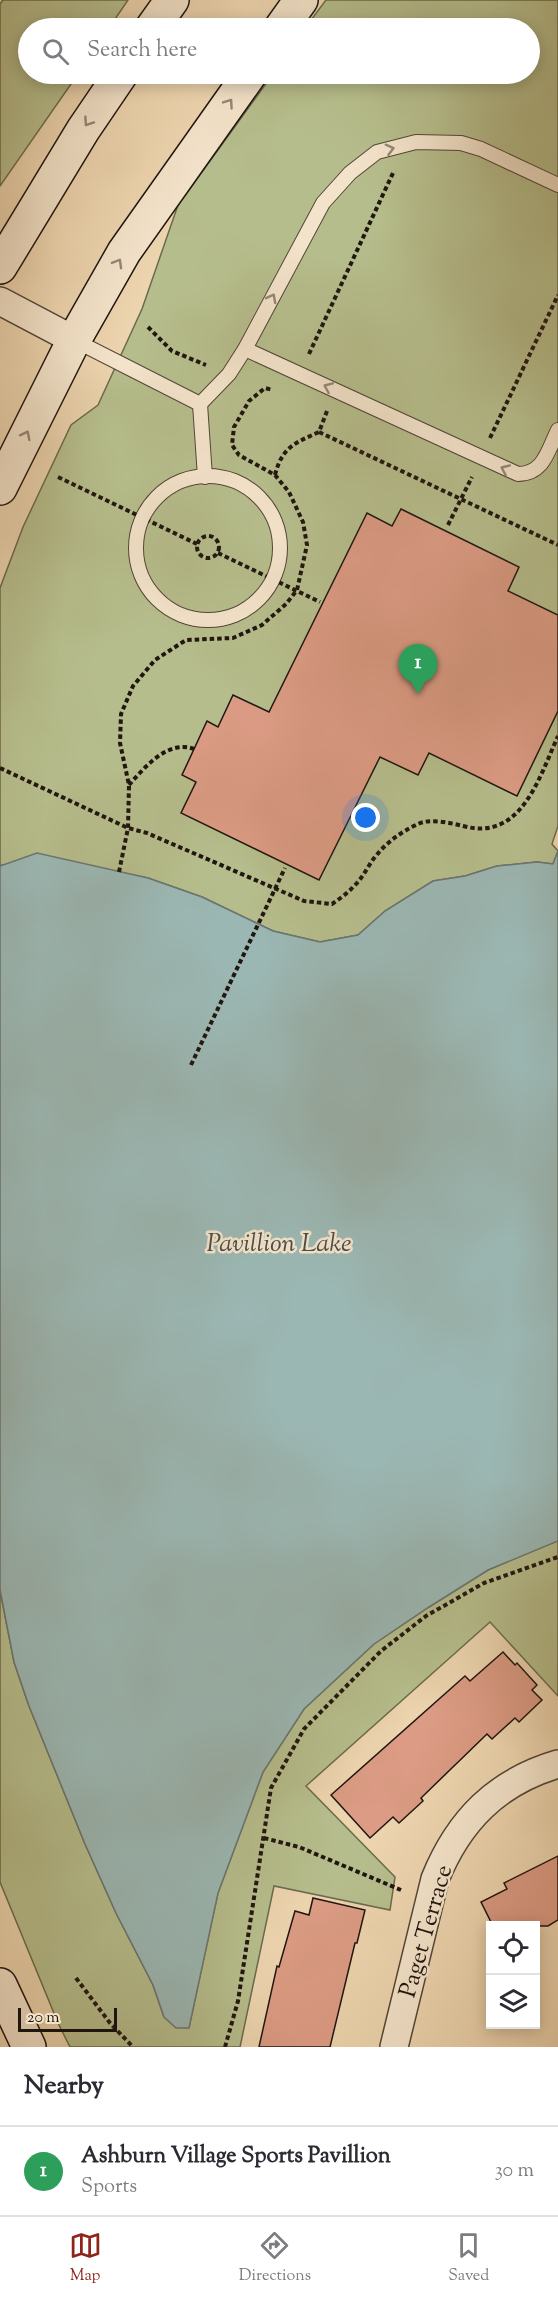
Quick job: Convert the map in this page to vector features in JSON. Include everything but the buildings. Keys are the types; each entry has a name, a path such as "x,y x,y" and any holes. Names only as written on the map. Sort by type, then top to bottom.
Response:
{"main road":[{"path":"159,18 172,0"},
{"path":"288,18 301,0"},
{"path":"0,267 83,130 114,84"},
{"path":"0,488 74,340 124,252 243,84"},
{"path":"0,1985 29,2047"}],"street":[{"path":"0,301 74,340"},
{"name":"Paget Terrace","path":"394,2047 429,1903 443,1861 468,1821 484,1803 509,1785 540,1769 558,1764"}],"lane":[{"path":"205,477 200,404 230,374 323,203 350,173 377,152 416,142 461,143 481,149 558,185"},
{"path":"74,340 200,404"},
{"path":"245,349 518,474 530,474 540,467 558,430"},
{"path":"194,477 205,477 217,477 238,483 257,495 271,514 279,535 279,557 273,579 260,598 242,611 221,619 198,620 177,613 158,601 144,583 136,561 136,539 142,518 154,499 172,485 194,477"}],"path":[{"path":"275,475 279,461 292,444 319,432 327,412 308,353 405,145"},
{"path":"448,525 558,295"},
{"path":"148,327 172,351 265,388 276,390"},
{"path":"119,872 128,828 129,785 120,743 121,714 133,686 155,660 186,640 233,638 262,625 286,604 297,590 308,545 303,522 289,492 275,475 239,455 232,445 234,427 249,401 265,388"},
{"path":"317,407 327,412"},
{"path":"319,432 558,545"},
{"path":"58,477 197,544 201,556 207,559 213,558 218,553 217,541 212,537 206,536 197,544"},
{"path":"218,553 320,602"},
{"path":"0,768 128,828 147,833 303,901 332,904 354,887 374,858 392,838 421,822 451,823 473,829 501,826 516,814 531,795 558,736"},
{"path":"129,785 149,762 169,750 190,747 194,749"},
{"path":"191,1065 285,867"},
{"path":"225,2047 238,2001 271,1788 304,1729 381,1652 426,1616 484,1583 558,1557"},
{"path":"264,1838 299,1847 429,1903"},
{"path":"76,1978 110,2023 133,2047"}],"green space":[{"path":"3,0 128,0 116,18 18,18 18,84 71,84 0,186 0,4"},
{"path":"326,0 558,0 558,826 552,844 558,851 553,864 537,862 497,866 465,876 433,881 385,911 358,935 320,942 273,931 202,897 148,878 103,869 0,866 0,588 23,527 71,425 98,405 142,309 178,205 266,84 540,84 540,18 312,18"},
{"path":"558,1541 558,1696 490,1622 306,1786 395,1877 390,1910 274,1886 240,2047 70,2047 0,1882 0,1590 14,1662 29,1706 85,1844 116,1913 153,1985 164,2017 189,2027 218,1893 263,1772 304,1709 374,1644 429,1607 488,1570"}],"water":[{"name":"Pavillion Lake","path":"558,851 558,1541 488,1570 429,1607 374,1644 304,1709 263,1772 218,1893 189,2028 176,2028 164,2017 153,1985 116,1913 85,1844 29,1706 14,1662 0,1590 0,866 37,853 148,878 202,897 273,931 320,942 358,935 385,911 433,881 465,876 497,866 537,862 553,864"}],"place":[{"name":"Ashburn Village Sports Pavillion","path":"418,694"}]}
